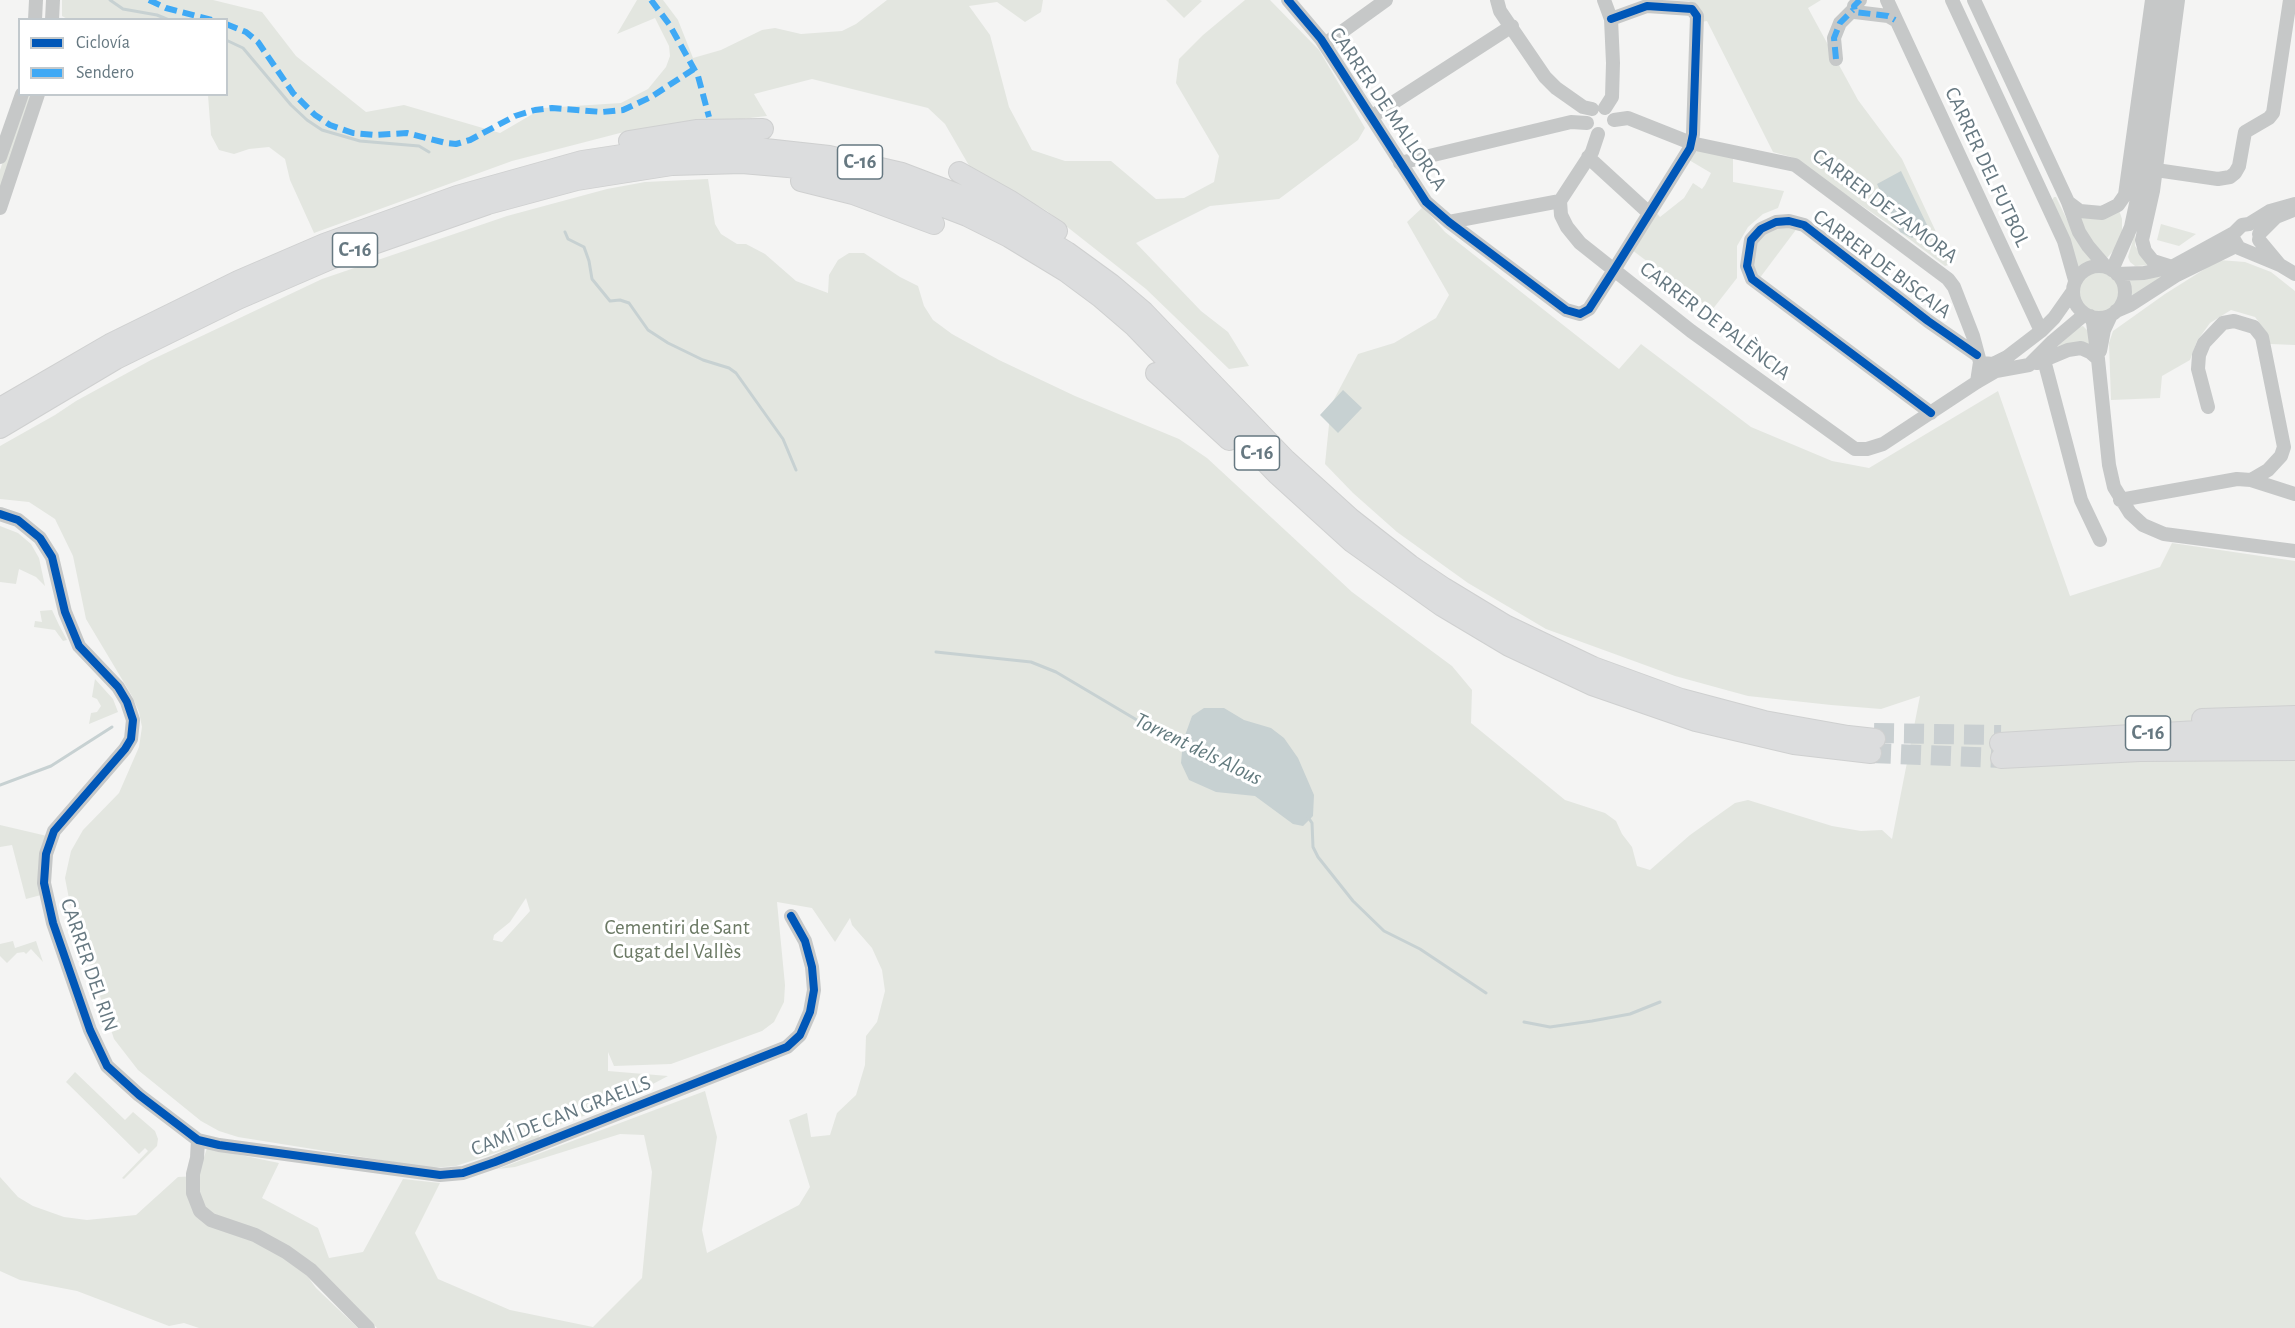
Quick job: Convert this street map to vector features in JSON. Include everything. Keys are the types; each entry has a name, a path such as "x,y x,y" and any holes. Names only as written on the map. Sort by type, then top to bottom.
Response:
{"highway":[{"path":"539,172 568,156 647,137 696,130 763,129"},
{"name":"C-16","path":"0,408 112,343 238,281 393,218 539,172 612,156 693,147 779,149 856,161 902,173 944,188 1013,220 1091,269 1143,312 1314,487 1410,565 1472,605 1552,649 1636,684 1741,716 1873,742 1818,748 1696,722 1615,694 1509,646 1442,606 1352,542 1295,491 1174,365 1118,312 1065,272 1009,237 967,216 879,184 834,174 788,167 742,164 695,164 652,168 577,180 458,213 333,258 238,298 76,381 0,428"},
{"path":"652,168 740,172 801,180 853,194 934,224"},
{"path":"959,172 1038,218 1078,247 1123,284 1143,312"},
{"path":"1156,373 1316,520 1384,566"},
{"path":"2001,745 2098,729 2189,719 2295,716"},
{"name":"C-16","path":"2001,745 2197,731 2295,733"},
{"name":"C-16","path":"2001,745 2140,751 2289,752"}],"street":[{"path":"34,18 36,0"},
{"path":"52,18 53,0"},
{"name":"CARRER DE MALLORCA","path":"1288,0 1325,44 1426,202 1449,222 1566,310 1580,314 1589,309 1614,270"},
{"path":"1325,44 1386,0"},
{"path":"1488,0 1498,6 1545,77 1593,114"},
{"path":"1601,134 1590,130 1593,114 1612,97 1611,19 1604,0"},
{"name":"CARRER DEL FUTBOL","path":"1887,0 2040,331"},
{"path":"1952,0 2064,241 2078,308 2093,322 2107,457 2114,488 2120,500 2144,525 2164,534 2295,551"},
{"path":"1974,0 2061,186 2079,232 2088,246 2112,270 2124,288 2121,304 2104,330 2098,359"},
{"path":"2118,205 2125,195 2152,0"},
{"path":"2132,227 2166,0"},
{"path":"2172,267 2153,261 2145,251 2142,240 2156,170 2178,0"},
{"path":"2156,170 2218,179 2235,173 2239,166 2246,132 2273,113 2290,0"},
{"path":"1857,5 1855,12 1888,16 1895,20"},
{"path":"1836,59 1834,38 1840,23 1857,5"},
{"path":"1611,19 1647,6 1692,9 1697,16 1691,143 1614,270"},
{"path":"1371,117 1512,26"},
{"path":"0,157 21,96"},
{"path":"0,208 37,96"},
{"path":"1400,163 1571,122 1593,114 1612,112 1614,120 1612,128 1601,134 1560,201 1449,222"},
{"name":"CARRER DE ZAMORA","path":"1614,120 1628,118 1691,143 1786,161 1803,170 1948,279 1954,287 1966,317 1978,359"},
{"path":"1590,154 1649,213"},
{"path":"2068,202 2078,210 2102,213 2133,195 2140,184"},
{"path":"2042,195 2061,186"},
{"name":"CARRER DE PALÈNCIA","path":"1560,201 1561,215 1580,243 1701,338 1855,449 1867,449 1883,444 1930,413"},
{"path":"2112,270 2138,214 2151,202"},
{"path":"1977,382 1978,359 1993,364 2007,357 2040,331 2054,318 2080,274 2092,267 2144,273 2172,267 2237,243 2253,249 2256,233 2270,211 2295,204"},
{"path":"2256,233 2295,209"},
{"name":"CARRER DE BISCAIA","path":"1930,413 1752,279 1747,266 1751,240 1761,230 1776,222 1790,221 1804,225 1978,359"},
{"path":"2087,315 2100,318 2114,313 2175,276 2237,243 2242,225 2256,233 2271,258 2280,265"},
{"path":"2237,243 2295,274"},
{"path":"2029,365 2053,341 2087,315"},
{"path":"2208,407 2198,369 2199,355 2204,343 2223,323 2234,321 2254,327 2262,337 2284,447 2281,456 2268,470 2251,480"},
{"path":"1930,413 1996,371 2029,365 2068,350 2081,348 2098,359"},
{"path":"2044,360 2082,500 2100,540"},
{"path":"2120,500 2236,479 2251,480 2295,494"},
{"name":"CARRER DEL RIN","path":"0,514 18,520 40,538 52,557 65,612 79,646 118,687 127,702 133,720 131,739 125,749 54,831 46,854 44,883 53,923 90,1030 107,1066 139,1095 198,1140"},
{"name":"CAMÍ DE CAN GRAELLS","path":"198,1140 219,1145 440,1175 463,1173 495,1162 787,1047 800,1035 810,1012 814,990 812,967 805,941 791,916"},
{"path":"198,1140 193,1192 200,1211 210,1220 255,1235 311,1270 368,1328"}],"green space":[{"path":"62,0 213,0 262,12 296,56 366,112 404,105 500,133 543,108 621,103 648,89 666,67 670,56 669,46 655,18 617,34 637,0 663,0 678,20 693,58 721,50 762,30 775,28 801,34 842,31 856,24 887,0 1043,0 1041,12 1025,22 997,2 969,6 990,35 1009,107 1032,150 1065,161 1111,161 1156,199 1184,198 1214,182 1219,156 1176,83 1179,59 1203,35 1245,0 1270,0 1319,50 1365,128 1358,140 1279,199 1210,206 1136,243 1201,311 1228,332 1249,366 1229,369 1146,289 1047,211 971,169 945,124 928,108 812,79 754,94 767,116 620,133 512,161 314,233 290,180 285,159 269,147 249,149 234,154 219,150 211,135 208,96 228,96 228,18 66,18 62,16"},
{"path":"1166,0 1200,0 1202,1 1184,18"},
{"path":"1663,0 1821,0 1808,8 1858,100 1902,159 1951,264 1945,266 1791,157 1773,152 1707,21 1701,22 1699,9 1689,1"},
{"path":"26,96 33,96 0,191 0,170"},
{"path":"1697,151 1708,151 1733,157 1733,182 1784,191 1778,208 1763,214 1748,227 1737,246 1737,278 1712,310 1632,250 1654,210 1660,217 1684,198 1693,183 1702,189 1705,185 1711,173 1689,160"},
{"name":"Cementiri de Sant Cugat del Vallès","path":"708,179 715,224 721,234 737,244 746,244 765,254 796,281 828,293 829,275 838,260 849,253 864,253 918,286 924,306 933,320 952,334 999,360 1075,396 1179,439 1207,458 1352,592 1452,666 1472,690 1471,723 1565,800 1605,813 1616,821 1632,847 1637,866 1650,870 1690,835 1735,803 1748,800 1832,826 1861,831 1882,830 1892,839 1920,696 1881,709 1831,705 1748,696 1675,676 1546,629 1468,583 1397,532 1353,493 1325,464 1331,405 1358,354 1394,343 1436,318 1449,295 1407,222 1423,207 1445,232 1619,369 1641,344 1751,427 1832,461 1869,468 1998,391 2070,596 2160,567 2172,543 2295,561 2295,1328 377,1328 314,1264 305,1273 316,1288 358,1328 199,1328 184,1323 169,1326 77,1291 20,1280 0,1271 0,1177 18,1197 33,1206 64,1217 87,1220 136,1215 178,1177 198,1176 207,1148 279,1163 262,1198 318,1228 329,1258 363,1252 403,1179 440,1183 415,1233 438,1279 510,1310 593,1327 642,1278 652,1172 644,1135 620,1134 515,1167 498,1169 705,1091 717,1137 702,1230 707,1253 799,1205 810,1187 789,1120 807,1113 811,1137 830,1135 837,1113 856,1095 865,1065 866,1036 877,1022 885,991 882,970 872,948 852,925 850,918 835,942 812,908 777,902 785,985 784,1002 774,1022 762,1031 671,1064 614,1066 608,1052 608,1071 668,1076 609,1107 541,1131 538,1139 456,1166 431,1168 238,1137 219,1131 201,1121 138,1070 114,1039 70,904 65,878 71,851 83,830 119,793 139,747 142,727 139,712 132,696 86,619 73,556 55,519 29,502 0,499 0,446 151,360 322,279 507,216 607,189 645,182","holes":["526,898 530,911 502,942 493,940 494,935 510,922"]},
{"path":"2054,197 2072,230 2095,262 2076,273 2052,200"},
{"path":"2119,210 2122,232 2114,250 2107,258 2082,230 2080,215"},
{"path":"2161,224 2196,234 2179,246 2157,240"},
{"path":"1777,227 1798,227 1759,279 1754,272 1752,244 1758,237"},
{"path":"2135,233 2135,246 2150,265 2135,266 2130,262 2128,257"},
{"path":"2219,260 2245,262 2271,272 2295,291 2295,345 2270,344 2265,330 2255,317 2231,310 2210,323 2197,341 2190,360 2162,376 2160,398 2111,400 2109,343 2113,331 2165,294"},
{"path":"2098,272 2113,278 2119,293 2113,308 2098,314 2083,308 2077,293 2083,278"},
{"path":"2165,275 2130,301 2132,278"},
{"path":"2083,326 2092,335 2093,348 2049,354 2079,327"},
{"path":"0,526 18,533 31,544 39,558 45,586 36,577 19,569 16,584 0,582"},
{"path":"52,610 67,640 63,641 55,630 34,627 35,621 42,622 40,611"},
{"path":"95,679 113,699 118,712 89,724 91,713 97,712 101,706 97,699 92,697"},
{"path":"0,825 47,836 41,895 26,899 12,845 0,847"},
{"path":"13,941 15,948 36,941 43,962 31,949 26,954 17,953 7,963 0,956 0,944"},
{"path":"75,1072 125,1120 133,1112 155,1131 158,1139 157,1146 124,1179 122,1178 148,1151 145,1148 139,1154 66,1082"}],"water":[{"path":"1901,171 1929,229 1912,238 1900,232 1877,184"},
{"path":"1343,390 1362,408 1338,433 1320,415"},
{"path":"1204,708 1224,708 1244,720 1271,728 1284,738 1298,758 1314,795 1313,816 1303,826 1293,824 1255,796 1216,792 1189,780 1181,763 1183,741 1192,716"}],"waterway":[{"name":"Torrent dels Alous","path":"110,0 123,9 164,18"},
{"name":"Torrent dels Alous","path":"228,41 243,48 291,105 322,130 360,141 419,146 429,152"},
{"name":"Torrent dels Alous","path":"565,232 568,239 584,247 592,279 610,301 620,300 629,303 648,330 668,343 736,373 783,439 796,470"},
{"name":"Torrent dels Alous","path":"936,652 1031,662 1056,672 1147,726 1184,741"},
{"path":"0,785 51,766 112,727"},
{"name":"Torrent dels Alous","path":"1308,817 1312,823 1313,847 1318,857 1353,901 1384,931 1420,949 1486,993"},
{"name":"Torrent dels Alous","path":"1524,1022 1550,1027 1592,1021 1630,1014 1660,1002"}],"tunnel":[{"path":"1874,733 2001,735"},
{"path":"1871,753 2001,758"}],"marked path":[{"path":"149,0 166,8 204,18"},
{"path":"651,0 669,24 698,76 709,117"},
{"path":"1860,0 1854,6 1855,12 1888,16 1895,20"},
{"path":"1836,59 1834,38 1840,23 1853,10"},
{"path":"228,25 246,32 258,42 293,93 315,115 330,125 353,133 375,135 407,133 456,144 470,140 515,116 535,110 552,108 602,112 623,110 651,97 694,69"}],"cycle path":[{"path":"1288,0 1321,39 1426,202 1566,310 1580,314 1589,309 1614,270 1690,148 1693,134 1697,16 1692,9 1647,6 1611,19"},
{"path":"1931,413 1752,279 1747,266 1751,240 1761,229 1776,222 1789,221 1804,225 1928,321 1977,355"},
{"path":"0,514 18,520 40,538 52,557 65,612 79,646 118,687 127,702 133,720 131,739 125,749 54,831 46,854 44,883 53,923 90,1030 107,1066 139,1095 198,1140 219,1145 440,1175 463,1173 495,1162 787,1047 800,1035 810,1012 814,990 812,967 805,941 791,916"}]}
